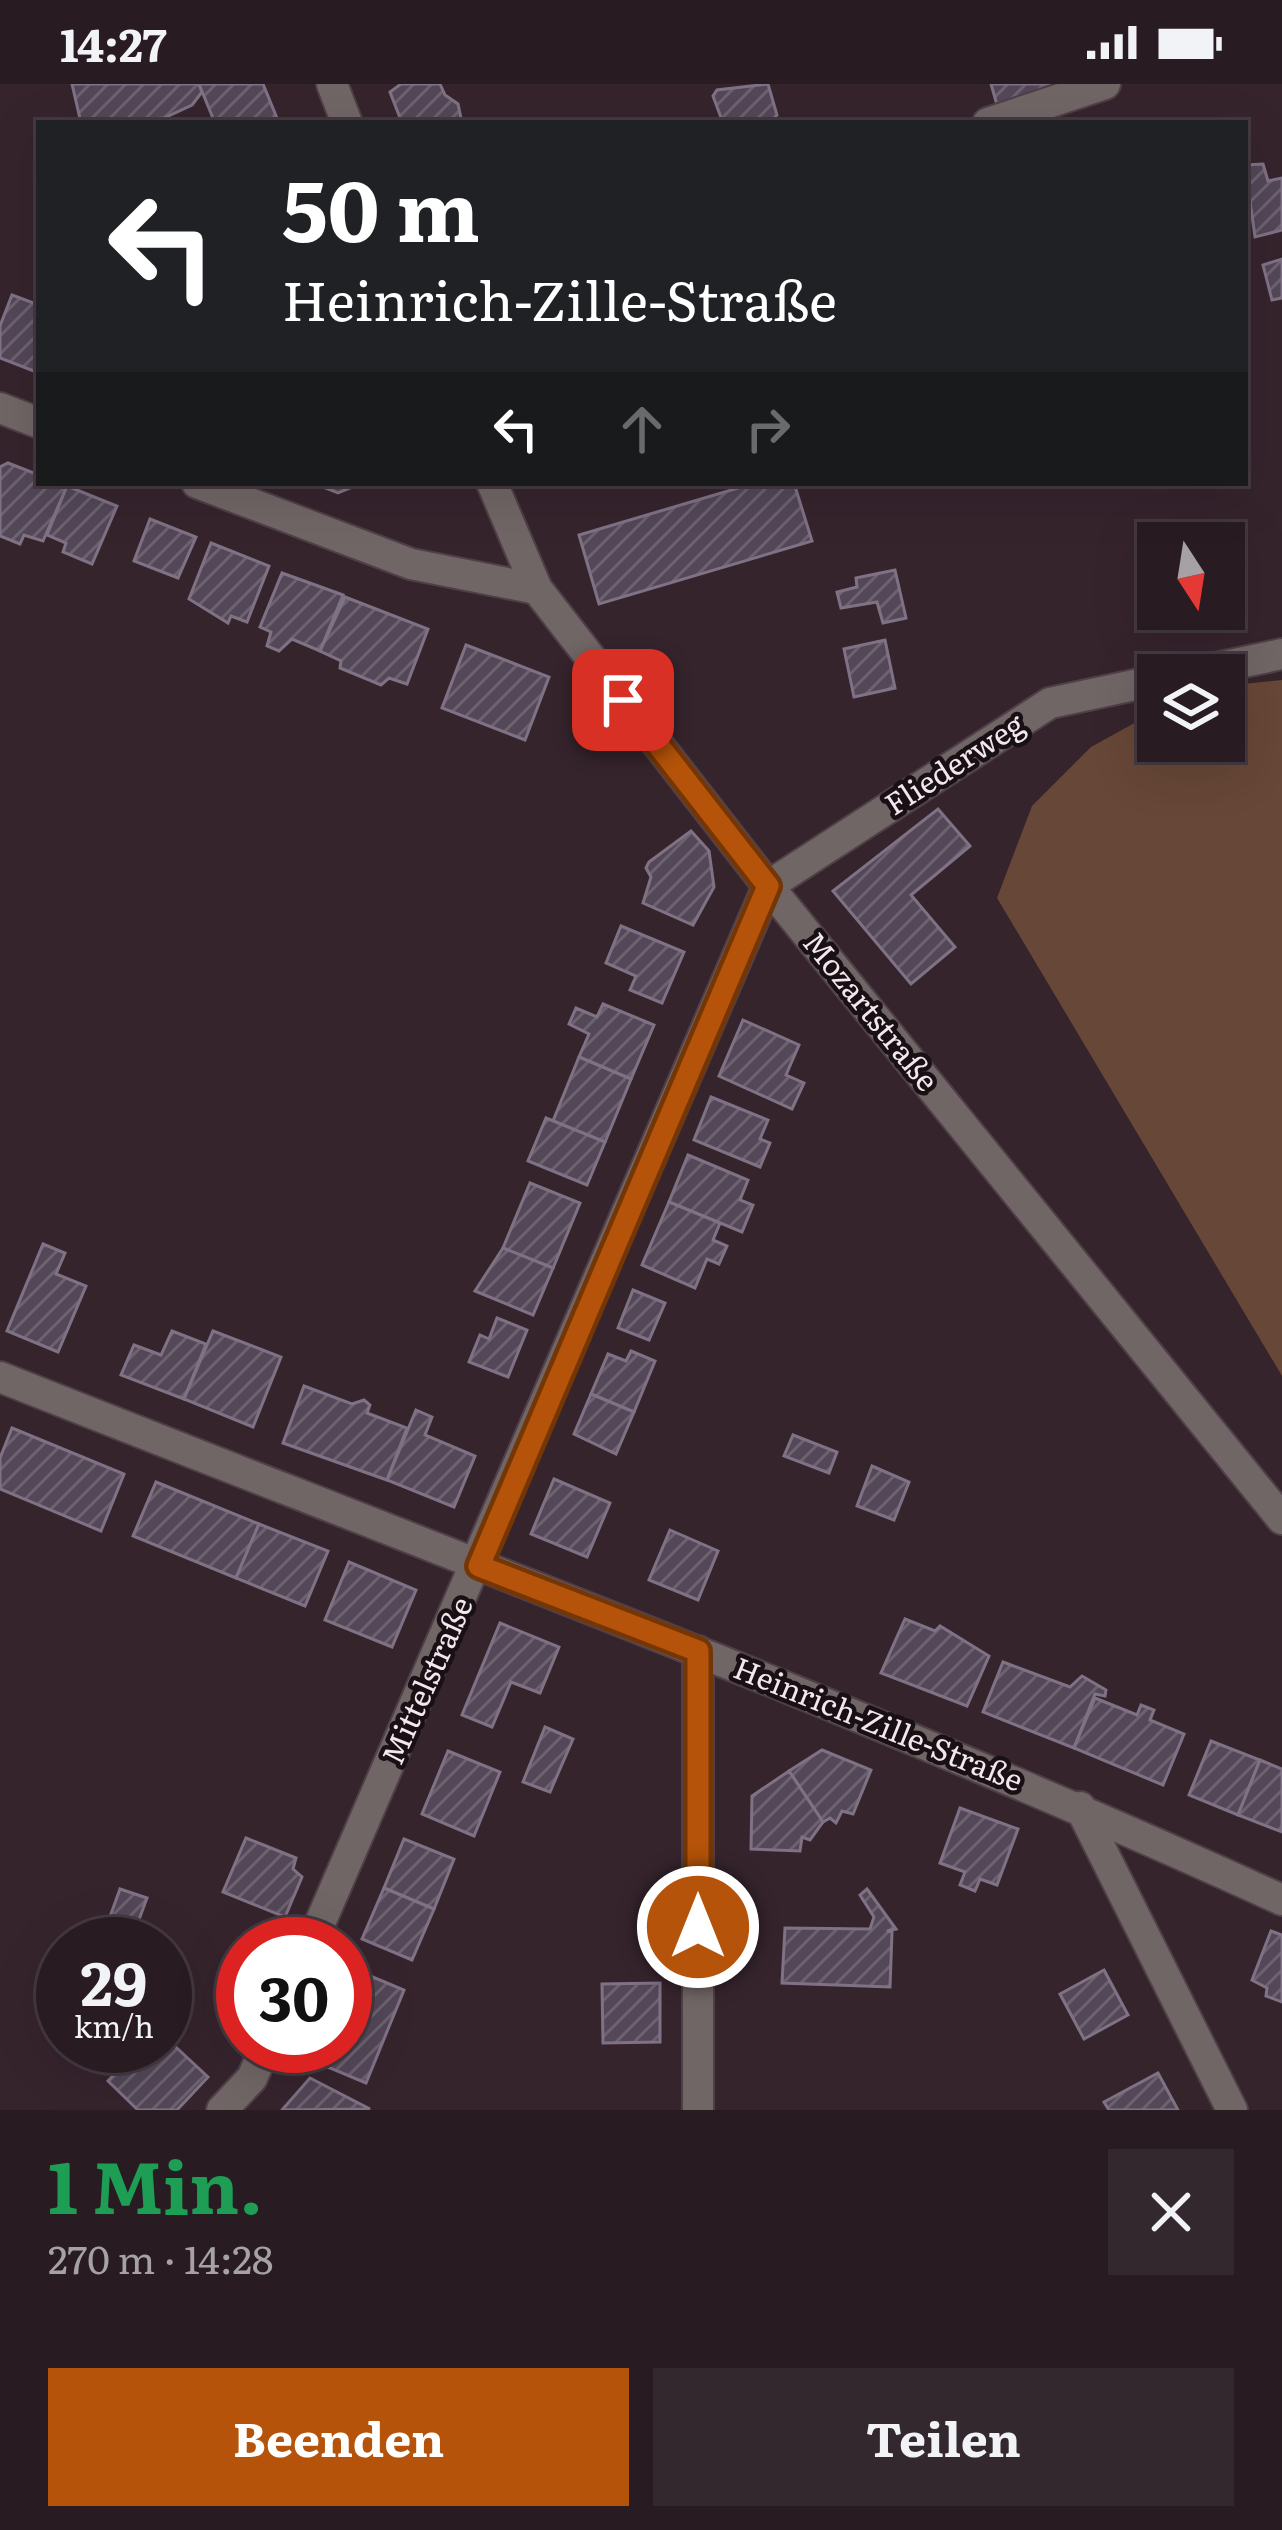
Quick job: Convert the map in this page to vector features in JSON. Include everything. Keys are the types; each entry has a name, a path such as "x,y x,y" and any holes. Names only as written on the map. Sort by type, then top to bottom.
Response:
{"street":[{"path":"997,120 1106,84"},
{"path":"335,85 346,120"},
{"path":"0,410 36,422"},
{"path":"205,486 411,564 537,589"},
{"name":"Mozartstraße","path":"493,486 537,589 768,886 1282,1519"},
{"path":"1245,662 1282,654"},
{"name":"Fliederweg","path":"768,886 1050,703 1137,684"},
{"name":"Mittelstraße","path":"323,1917 479,1566 768,886"},
{"name":"Heinrich-Zille-Straße","path":"0,1377 698,1651 1080,1807 1282,1900"},
{"path":"698,1651 698,2110"},
{"path":"1080,1807 1232,2110"},
{"path":"222,2110 254,2073"}],"shaded area":[{"path":"1282,680 1282,1376 997,898 1032,806 1091,747 1137,722 1137,762 1245,762 1245,684"}],"building":[{"path":"72,84 199,84 202,92 192,105 164,118 80,120"},
{"path":"199,84 263,84 278,120 214,120"},
{"path":"401,84 440,84 445,95 458,104 461,120 401,120 390,92"},
{"path":"768,84 777,115 772,120 722,120 713,96 717,90"},
{"path":"991,84 1056,84 1058,87 997,105"},
{"path":"1263,164 1268,181 1282,178 1282,230 1255,237 1248,165"},
{"path":"1282,259 1282,298 1272,300 1263,265"},
{"path":"12,295 36,304 36,372 0,358 0,326"},
{"path":"8,463 36,474 36,486 67,486 43,541 24,535 20,544 0,536 0,467"},
{"path":"67,486 117,506 92,564 63,552 66,543 47,535"},
{"path":"320,486 355,486 338,493"},
{"path":"745,486 795,486 812,541 599,604 579,535"},
{"path":"150,519 196,537 178,578 134,561"},
{"path":"211,543 269,566 247,622 231,616 228,623 189,599"},
{"path":"895,570 906,618 883,623 877,602 841,608 837,592 857,587 856,578"},
{"path":"282,573 343,595 320,651 292,639 279,651 267,646 271,632 260,627"},
{"path":"345,597 428,629 407,684 389,678 381,685 340,668 341,661 320,651"},
{"path":"885,640 895,688 854,697 844,649"},
{"path":"466,645 549,677 525,740 442,708"},
{"path":"938,809 970,846 911,895 955,947 911,984 833,891"},
{"path":"691,831 709,851 714,887 693,925 643,903 651,877 646,868 649,862"},
{"path":"621,926 684,952 662,1003 630,990 636,976 606,963"},
{"path":"603,1004 654,1025 631,1079 579,1057 589,1034 569,1024 576,1008 597,1017"},
{"path":"743,1020 799,1045 786,1075 804,1083 792,1109 719,1076"},
{"path":"579,1057 631,1079 605,1142 553,1121"},
{"path":"711,1097 768,1120 760,1139 770,1143 760,1167 694,1140"},
{"path":"546,1118 605,1142 587,1185 528,1161"},
{"path":"688,1155 748,1180 740,1200 753,1205 742,1232 669,1202"},
{"path":"530,1183 580,1203 553,1268 503,1248"},
{"path":"669,1202 720,1223 713,1240 727,1246 719,1264 707,1259 695,1288 642,1265"},
{"path":"43,1244 65,1253 56,1274 86,1286 58,1352 7,1331"},
{"path":"503,1248 553,1268 533,1315 475,1291"},
{"path":"633,1290 665,1303 649,1340 618,1328"},
{"path":"497,1318 527,1330 508,1377 469,1362 480,1335 489,1339"},
{"path":"172,1331 206,1344 184,1399 121,1375 134,1345 161,1355"},
{"path":"213,1331 281,1357 253,1427 184,1399"},
{"path":"631,1351 655,1361 634,1412 591,1394 608,1354 626,1361"},
{"path":"304,1386 352,1404 364,1400 370,1405 367,1413 407,1428 387,1480 283,1443"},
{"path":"591,1394 634,1412 616,1454 574,1434"},
{"path":"416,1410 432,1417 425,1435 475,1456 454,1507 387,1480"},
{"path":"12,1428 124,1474 101,1531 0,1489 0,1458"},
{"path":"793,1435 837,1452 829,1473 784,1456"},
{"path":"872,1466 909,1482 894,1520 857,1506"},
{"path":"554,1479 610,1503 587,1557 531,1534"},
{"path":"156,1482 259,1524 236,1578 133,1536"},
{"path":"259,1524 328,1551 305,1606 236,1578"},
{"path":"670,1530 718,1551 698,1600 649,1580"},
{"path":"349,1562 416,1590 392,1647 325,1620"},
{"path":"905,1619 935,1631 940,1626 989,1656 967,1706 881,1673"},
{"path":"500,1623 559,1647 540,1693 511,1682 492,1727 462,1715"},
{"path":"1003,1662 1070,1687 1082,1676 1106,1690 1105,1696 1095,1694 1074,1748 983,1712"},
{"path":"1095,1698 1137,1715 1141,1705 1154,1710 1150,1720 1184,1734 1163,1785 1074,1748"},
{"path":"545,1727 573,1739 550,1792 523,1782"},
{"path":"1211,1741 1260,1760 1238,1815 1189,1795"},
{"path":"822,1750 871,1770 853,1814 842,1811 836,1823 830,1818 823,1822 789,1771"},
{"path":"448,1751 500,1772 474,1836 422,1814"},
{"path":"1260,1760 1282,1769 1282,1832 1238,1815"},
{"path":"789,1771 823,1822 810,1840 802,1837 800,1851 751,1849 752,1796"},
{"path":"960,1808 1018,1829 997,1885 980,1879 975,1891 960,1885 965,1872 940,1863"},
{"path":"246,1838 296,1858 293,1869 302,1877 285,1917 223,1892"},
{"path":"404,1839 454,1859 434,1909 384,1888"},
{"path":"384,1888 434,1909 412,1960 372,1943 371,1917"},
{"path":"120,1889 147,1898 140,1917 110,1917"},
{"path":"867,1889 896,1929 887,1931 892,1932 890,1987 782,1983 785,1928 870,1929 874,1917 860,1895"},
{"path":"1271,1931 1282,1935 1282,2002 1266,1996 1267,1988 1252,1980"},
{"path":"1104,1970 1128,2015 1084,2039 1060,1994"},
{"path":"372,1977 404,1990 372,2068"},
{"path":"660,1983 660,2042 603,2043 602,1984"},
{"path":"192,2062 208,2077 177,2110 138,2110 108,2081 116,2073 192,2073"},
{"path":"342,2073 370,2073 366,2083"},
{"path":"1158,2073 1178,2110 1109,2110 1104,2102"},
{"path":"310,2078 370,2109 282,2110"}],"route":[{"path":"623,700 768,886 479,1566 698,1651 698,1927"}]}
